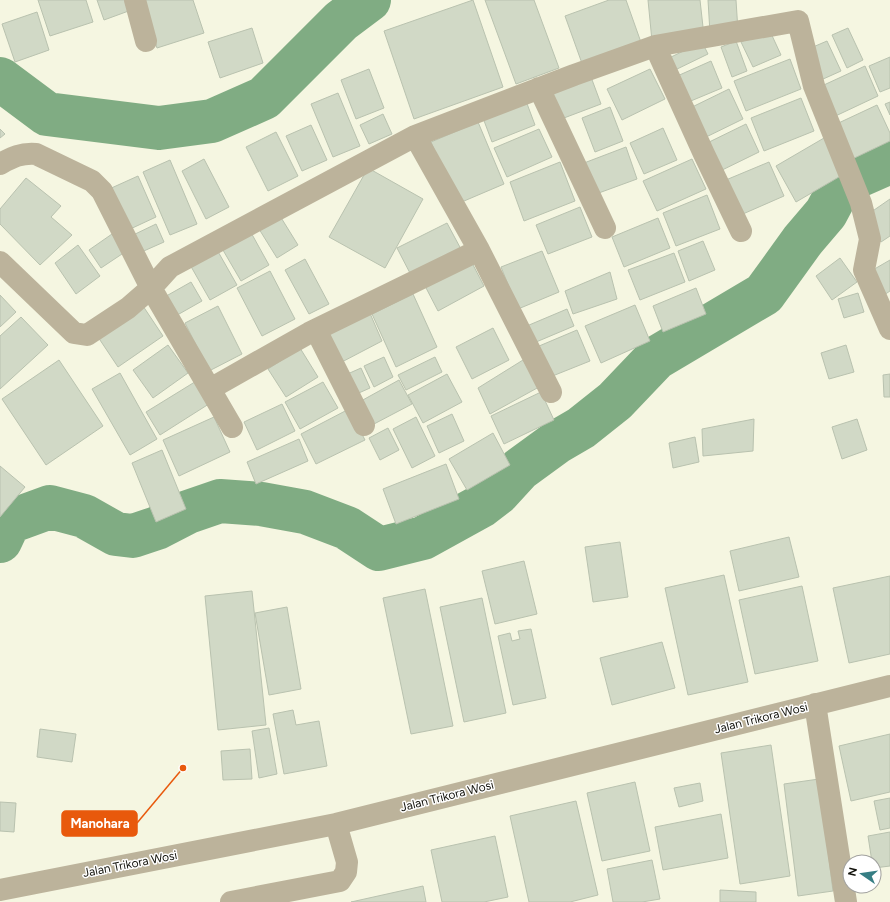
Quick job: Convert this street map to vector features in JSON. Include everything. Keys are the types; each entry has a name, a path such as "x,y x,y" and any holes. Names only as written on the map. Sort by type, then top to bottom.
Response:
{"street":[{"path":"135,0 146,41"},
{"path":"0,262 74,333 87,335 128,308 151,288 170,267 415,136 539,88 655,46 798,21 814,86 861,203 870,239 864,270 890,329"},
{"path":"655,46 741,231"},
{"path":"539,88 605,228"},
{"path":"415,136 479,250 551,392"},
{"path":"0,164 18,155 36,154 92,181 98,186 102,191 151,288 232,427"},
{"path":"210,389 316,330 479,250"},
{"path":"316,330 364,425"},
{"name":"Jalan Trikora Wosi","path":"0,890 336,824 890,686"},
{"path":"815,704 846,902"},
{"path":"231,902 340,881 346,872 347,862 336,824"}],"building":[{"path":"38,0 86,0 93,22 50,36"},
{"path":"97,0 131,0 134,9 104,20"},
{"path":"142,0 193,0 204,33 157,48"},
{"path":"473,0 503,87 414,119 384,31"},
{"path":"485,0 534,0 559,68 516,84"},
{"path":"609,0 626,0 643,48 584,69 565,16"},
{"path":"648,0 700,0 704,36 652,41"},
{"path":"708,0 736,0 738,31 710,33"},
{"path":"37,12 49,50 15,62 2,24"},
{"path":"252,28 263,63 220,78 208,42"},
{"path":"848,28 863,60 847,68 832,35"},
{"path":"769,29 781,55 753,67 741,42"},
{"path":"736,41 747,71 732,77 721,47"},
{"path":"827,41 841,71 812,84 799,53"},
{"path":"702,42 708,54 673,71 667,59"},
{"path":"890,57 890,88 880,92 869,66"},
{"path":"790,59 801,89 746,111 734,81"},
{"path":"711,61 722,88 686,103 675,77"},
{"path":"865,66 878,96 827,120 813,90"},
{"path":"369,69 384,108 356,119 341,80"},
{"path":"650,69 665,99 622,120 607,89"},
{"path":"591,77 601,104 556,121 546,94"},
{"path":"729,89 743,119 700,140 686,110"},
{"path":"338,93 360,146 333,157 311,104"},
{"path":"801,98 814,131 764,151 751,118"},
{"path":"526,101 535,125 492,142 483,118"},
{"path":"890,102 890,115 885,104"},
{"path":"877,105 890,133 890,141 846,162 830,127"},
{"path":"610,107 623,141 595,152 582,118"},
{"path":"383,114 392,134 369,144 360,125"},
{"path":"478,122 504,184 457,204 431,142"},
{"path":"746,124 759,152 714,174 701,146"},
{"path":"311,125 327,160 302,171 286,136"},
{"path":"663,128 677,160 644,174 630,143"},
{"path":"0,129 5,134 0,138"},
{"path":"539,129 552,157 507,177 494,148"},
{"path":"276,132 298,176 268,191 246,147"},
{"path":"824,138 844,174 796,202 776,166"},
{"path":"626,147 637,179 596,194 584,163"},
{"path":"204,159 229,207 206,219 182,171"},
{"path":"692,159 706,189 657,211 643,181"},
{"path":"170,160 197,224 170,235 143,172"},
{"path":"560,162 575,201 524,221 510,182"},
{"path":"769,162 784,196 736,217 721,182"},
{"path":"368,168 423,199 385,268 329,237"},
{"path":"138,176 156,217 126,231 107,190"},
{"path":"26,178 61,206 51,217 72,235 40,265 0,224 0,209"},
{"path":"707,195 720,229 676,246 663,213"},
{"path":"890,199 890,236 881,242 864,217"},
{"path":"580,207 592,237 548,254 536,225"},
{"path":"280,216 298,245 277,258 259,229"},
{"path":"658,218 670,248 624,267 612,237"},
{"path":"447,223 462,251 412,277 397,248"},
{"path":"156,224 164,242 137,254 129,237"},
{"path":"249,229 269,265 241,281 220,245"},
{"path":"112,234 125,252 101,268 89,250"},
{"path":"703,241 715,270 689,281 678,251"},
{"path":"78,245 100,276 76,294 55,263"},
{"path":"216,248 237,285 210,300 189,263"},
{"path":"542,251 559,292 518,309 501,267"},
{"path":"674,253 685,282 640,300 628,270"},
{"path":"840,258 857,282 832,300 816,276"},
{"path":"305,259 329,304 309,314 285,270"},
{"path":"470,259 484,286 438,311 424,284"},
{"path":"890,260 890,291 884,295 871,271"},
{"path":"270,271 295,319 262,336 237,288"},
{"path":"610,272 617,299 573,314 565,291"},
{"path":"191,282 202,301 172,318 161,299"},
{"path":"696,288 706,314 663,332 653,306"},
{"path":"858,293 864,312 844,318 838,299"},
{"path":"413,294 437,347 396,367 372,314"},
{"path":"0,295 16,312 0,327"},
{"path":"635,305 650,341 601,363 585,326"},
{"path":"143,306 163,336 118,367 98,337"},
{"path":"218,306 242,354 209,371 185,323"},
{"path":"567,309 574,326 529,345 522,328"},
{"path":"369,311 382,341 338,364 323,333"},
{"path":"21,317 48,345 0,389 0,336"},
{"path":"493,328 509,360 472,379 456,347"},
{"path":"577,330 590,361 545,379 532,349"},
{"path":"168,345 188,373 153,398 133,370"},
{"path":"846,345 854,372 829,379 821,353"},
{"path":"300,348 318,377 286,397 268,369"},
{"path":"384,357 393,377 374,387 364,366"},
{"path":"435,357 442,372 406,390 398,375"},
{"path":"59,360 103,426 46,465 2,399"},
{"path":"523,360 539,387 490,414 478,388"},
{"path":"361,368 370,388 352,396 343,376"},
{"path":"120,373 157,439 130,455 92,389"},
{"path":"447,374 462,402 423,423 408,395"},
{"path":"890,374 890,397 884,397 883,375"},
{"path":"198,380 212,402 160,435 146,412"},
{"path":"399,380 412,404 374,424 361,401"},
{"path":"323,382 338,408 300,429 285,402"},
{"path":"541,392 554,420 504,444 491,416"},
{"path":"282,404 295,431 257,450 244,422"},
{"path":"349,409 365,440 316,464 301,434"},
{"path":"452,414 464,441 439,453 427,426"},
{"path":"214,417 230,452 179,476 163,440"},
{"path":"416,417 435,456 412,468 393,429"},
{"path":"754,419 753,451 703,456 702,429"},
{"path":"857,419 867,450 842,459 832,427"},
{"path":"388,428 399,450 380,460 369,438"},
{"path":"493,433 510,465 467,490 449,459"},
{"path":"695,437 699,462 673,468 669,443"},
{"path":"299,439 308,461 256,484 247,462"},
{"path":"162,450 186,509 156,522 132,463"},
{"path":"446,464 459,499 396,524 383,489"},
{"path":"0,466 25,487 0,517"},
{"path":"789,537 799,577 739,591 730,551"},
{"path":"620,542 628,597 593,602 585,547"},
{"path":"524,561 537,614 495,624 482,571"},
{"path":"724,575 748,682 688,695 665,588"},
{"path":"890,576 890,654 849,663 833,588"},
{"path":"802,586 818,661 755,674 739,600"},
{"path":"425,589 453,726 411,734 383,598"},
{"path":"252,591 266,725 218,730 205,596"},
{"path":"482,598 506,713 464,722 440,607"},
{"path":"287,607 301,689 269,695 255,613"},
{"path":"531,629 546,698 513,705 498,636 510,633 512,641 520,639 518,631"},
{"path":"662,642 675,688 612,705 600,658"},
{"path":"293,710 296,725 319,721 327,766 284,774 273,714"},
{"path":"269,728 277,774 259,778 252,731"},
{"path":"40,729 76,734 72,762 37,757"},
{"path":"890,734 890,792 851,801 839,746"},
{"path":"771,745 790,876 740,884 721,753"},
{"path":"250,749 252,779 223,780 221,751"},
{"path":"819,779 833,891 798,896 784,784"},
{"path":"635,782 650,851 602,861 587,793"},
{"path":"700,783 703,801 679,807 674,788"},
{"path":"890,798 890,828 880,830 874,801"},
{"path":"576,801 598,895 570,902 529,902 510,816"},
{"path":"0,802 16,803 14,832 0,831"},
{"path":"721,814 728,858 663,870 655,827"},
{"path":"890,832 890,866 882,867 882,854 871,854 868,836"},
{"path":"495,836 508,897 484,902 442,902 431,850"},
{"path":"652,860 660,899 642,902 613,902 607,869"},
{"path":"423,886 426,902 351,902"},
{"path":"720,890 756,892 756,902 720,902"}],"waterway":[{"path":"0,79 47,114 159,128 212,121 264,98 341,21 369,0"},
{"path":"0,541 9,522 50,507 84,516 116,534 133,536 157,528 188,512 220,501 261,504 305,512 347,528 379,549 423,538 481,506 498,493 520,469 557,442 581,428 615,401 656,358 764,294 803,240 826,213 842,183 890,162"}],"place":[{"name":"Manohara","path":"183,768"}]}
